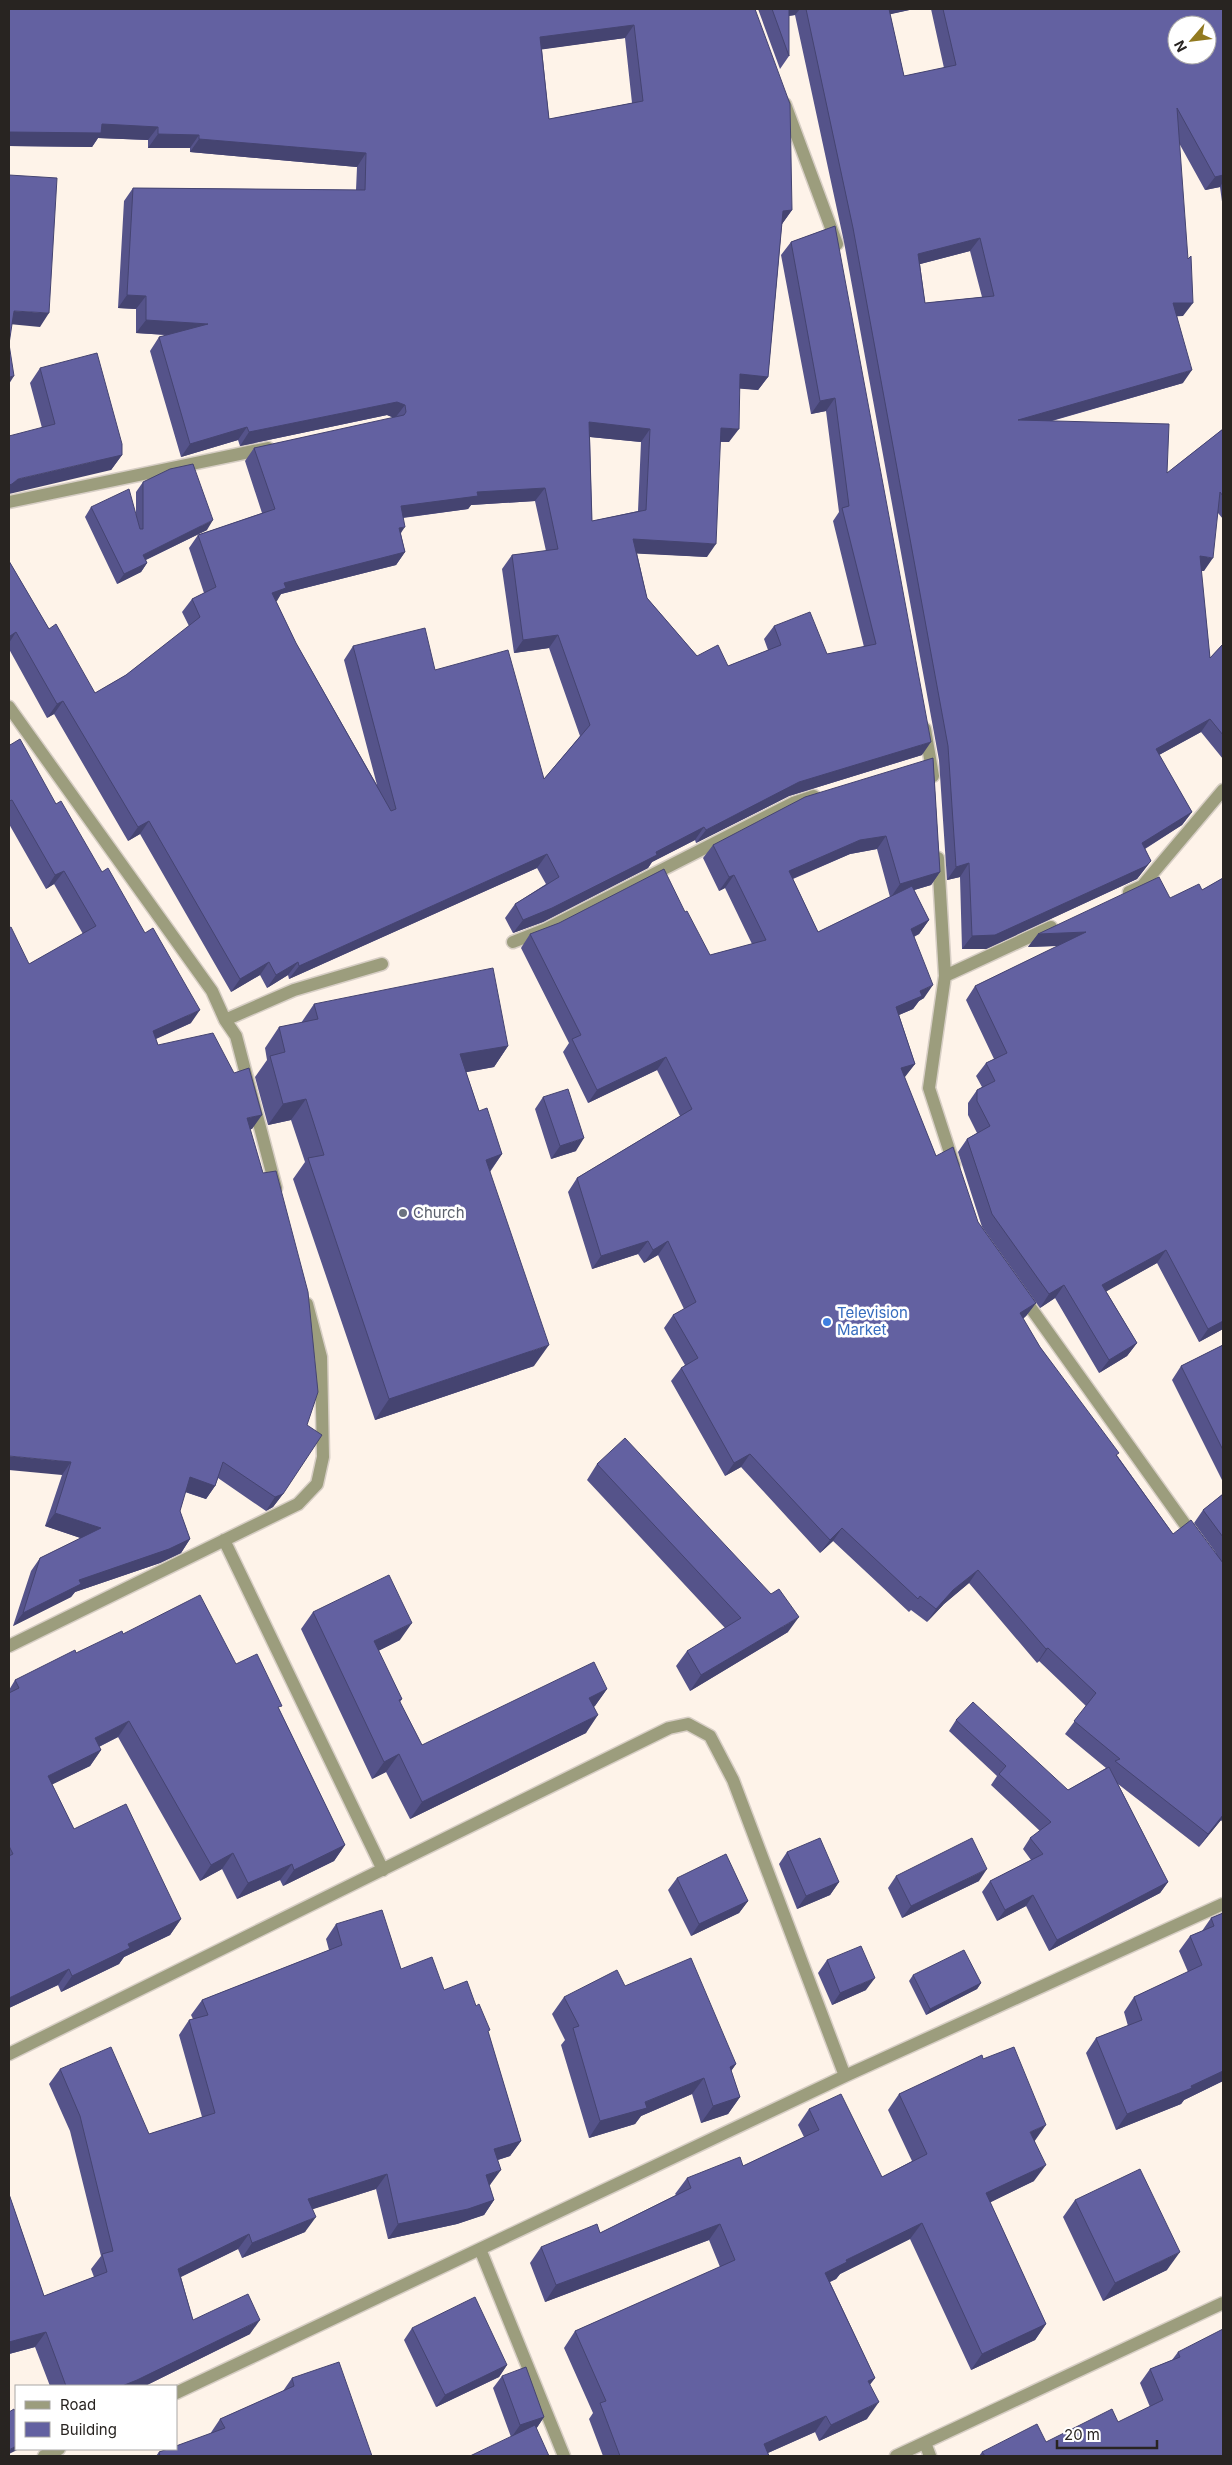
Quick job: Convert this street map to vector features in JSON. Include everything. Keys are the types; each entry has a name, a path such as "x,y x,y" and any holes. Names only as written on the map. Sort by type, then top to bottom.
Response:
{"street":[{"path":"780,91 838,253"},
{"path":"9,502 282,445"},
{"path":"9,707 212,991 225,1020 236,1036 279,1197"},
{"path":"922,712 927,763 934,791"},
{"path":"1115,898 1142,886 1223,790"},
{"path":"513,942 546,929 793,802 830,792"},
{"path":"937,849 945,976 929,1088 958,1177"},
{"path":"945,976 1061,923"},
{"path":"225,1020 294,990 382,964"},
{"path":"1016,1288 1200,1546"},
{"path":"9,1646 298,1504 317,1484 323,1457 321,1357 304,1291"},
{"path":"224,1540 383,1870"},
{"path":"9,2054 669,1728 688,1724 710,1736 733,1780 845,2076"},
{"path":"178,2392 845,2076 1223,1904"},
{"path":"480,2249 564,2456"},
{"path":"896,2456 1223,2303"},
{"path":"925,2443 930,2456"},
{"path":"44,2456 58,2450"}],"building":[{"path":"9,9 755,9 790,104 792,210 783,211 768,377 740,374 739,429 721,428 716,544 633,539 647,598 697,656 718,645 728,666 781,645 774,626 810,612 827,654 876,644 842,508 849,506 835,398 820,401 791,242 835,226 931,742 799,782 706,830 704,827 656,852 657,855 552,908 523,920 515,904 559,877 547,854 299,966 298,962 276,975 269,962 240,979 149,821 138,827 63,701 57,704 16,632 10,636 9,561 49,629 56,624 95,693 126,675 200,617 192,599 216,587 198,535 275,509 254,448 404,415 406,412 405,405 397,402 249,432 247,427 190,444 159,337 208,324 146,320 146,296 127,295 133,188 365,190 366,153 199,139 199,135 158,134 158,127 102,124 101,133 9,132","holes":["634,25 643,101 549,119 540,37","589,422 650,429 646,510 592,521","545,488 558,549 512,555 523,640 558,635 590,725 544,779 508,650 435,670 425,628 353,646 396,809 391,811 296,643 272,593 286,588 284,583 405,552 399,528 405,527 401,506 478,496 477,492"]},
{"path":"772,9 789,9 789,56"},
{"path":"806,9 889,9 904,76 956,65 943,9 1223,9 1223,175 1215,177 1177,108 1188,259 1191,256 1193,303 1173,303 1192,370 1018,420 1169,424 1167,473 1223,429 1223,496 1220,492 1213,558 1200,556 1210,658 1223,644 1223,735 1210,719 1156,749 1192,812 1142,843 1151,861 1146,866 995,935 972,936 969,863 956,867 948,746 853,228","holes":["980,238 994,296 925,303 918,254"]},
{"path":"9,175 57,178 49,313 14,311 9,344"},
{"path":"9,344 14,376 9,377"},
{"path":"97,353 122,444 122,455 18,479 9,485 9,436 55,424 40,368"},
{"path":"193,464 213,520 143,555 147,563 124,574 91,507 129,489 140,529 143,529 143,482 170,469"},
{"path":"20,739 56,804 61,801 102,872 108,868 145,933 153,928 200,1010 153,1031 158,1045 213,1033 234,1073 249,1068 262,1115 247,1118 263,1173 276,1171 308,1292 318,1392 307,1425 322,1435 283,1494 275,1497 223,1462 215,1486 190,1477 180,1511 190,1539 169,1549 79,1580 81,1584 23,1613 40,1558 101,1528 55,1513 71,1462 9,1456 9,928 11,927 29,964 96,926 64,871 55,875 12,800 9,801 9,743 10,745"},
{"name":"Television Market","path":"933,758 940,872 900,884 886,836 860,840 789,871 818,932 912,886 929,920 911,929 933,985 920,991 922,996 896,1007 915,1064 901,1068 936,1156 953,1147 978,1222 1036,1303 1020,1313 1040,1347 1119,1453 1116,1455 1173,1534 1191,1520 1223,1563 1223,1815 1208,1834 1115,1761 1120,1759 1074,1721 1096,1693 1048,1648 1046,1649 978,1570 953,1590 936,1609 920,1596 918,1599 842,1528 830,1540 750,1454 734,1463 681,1368 698,1358 673,1315 696,1302 668,1241 653,1250 648,1241 601,1256 577,1178 692,1109 666,1057 597,1090 572,1039 581,1035 530,934 559,923 664,869 685,912 687,911 710,955 766,940 734,875 729,877 713,845 805,797"},
{"path":"1159,877 1170,898 1199,884 1202,890 1223,878 1223,1321 1208,1329 1166,1250 1102,1285 1137,1343 1109,1360 1064,1285 1049,1294 992,1214 967,1139 990,1126 977,1101 977,1090 995,1081 986,1063 1007,1053 975,986 1086,932 1038,934"},
{"path":"493,968 508,1046 460,1054 479,1111 487,1108 502,1154 486,1160 549,1345 389,1399 308,1158 324,1155 306,1099 283,1104 270,1056 285,1052 279,1027 318,1019 314,1004"},
{"path":"568,1089 584,1138 560,1146 543,1097"},
{"path":"1223,1345 1223,1450 1181,1366"},
{"path":"625,1438 771,1594 779,1589 799,1617 701,1675 687,1651 741,1618 597,1464"},
{"path":"1223,1494 1223,1537 1203,1510"},
{"path":"389,1575 412,1623 374,1641 402,1699 399,1700 422,1745 594,1662 607,1689 589,1698 598,1715 422,1802 399,1754 384,1762 313,1612"},
{"path":"200,1595 236,1664 257,1654 282,1706 278,1707 345,1845 294,1870 292,1864 248,1883 233,1853 211,1865 129,1721 95,1738 101,1750 48,1776 74,1829 126,1804 181,1919 128,1944 130,1948 72,1976 69,1969 9,1998 9,1856 13,1854 9,1846 9,1693 19,1688 15,1680 75,1650 76,1653 122,1631 123,1634"},
{"path":"973,1702 1068,1790 1109,1767 1168,1882 1057,1940 1033,1895 1005,1910 990,1881 1043,1854 1030,1838 1051,1822 999,1774 1006,1766 956,1720"},
{"path":"820,1838 839,1882 806,1896 787,1852"},
{"path":"972,1838 987,1869 911,1906 896,1876"},
{"path":"726,1854 748,1901 699,1924 677,1878"},
{"path":"382,1910 401,1969 432,1957 444,1990 467,1981 476,2006 479,2004 490,2030 488,2031 521,2141 494,2149 501,2170 486,2175 494,2200 468,2209 398,2224 387,2174 308,2199 316,2217 252,2243 249,2234 178,2269 193,2320 248,2294 260,2320 124,2385 66,2385 46,2332 9,2342 9,2194 44,2296 107,2272 102,2254 113,2251 80,2116 60,2069 111,2047 149,2134 215,2113 189,2020 208,2015 202,2000 342,1945 336,1924"},
{"path":"1223,1913 1223,2071 1191,2086 1192,2088 1127,2114 1096,2038 1142,2020 1134,1997 1202,1965 1190,1936 1214,1926 1211,1918"},
{"path":"861,1946 875,1978 840,1993 827,1960"},
{"path":"964,1950 981,1983 930,2009 913,1975"},
{"path":"691,1958 736,2064 730,2067 740,2097 713,2106 704,2078 645,2102 647,2108 600,2121 573,2028 579,2026 564,1997 617,1970 625,1986"},
{"path":"1014,2047 1046,2125 1030,2132 1046,2165 986,2193 1046,2324 982,2354 922,2223 846,2260 847,2262 825,2273 875,2378 868,2381 879,2402 831,2425 826,2416 764,2444 769,2456 620,2456 600,2403 606,2401 575,2331 735,2260 720,2224 556,2285 541,2247 597,2224 600,2233 691,2188 687,2178 740,2157 743,2166 819,2130 809,2109 841,2094 882,2177 927,2154 899,2094 982,2055 983,2059"},
{"path":"1140,2169 1180,2252 1115,2283 1075,2200"},
{"path":"475,2297 507,2365 445,2395 412,2328"},
{"path":"1223,2329 1223,2456 985,2456 982,2452 1037,2424 1046,2442 1112,2409 1118,2422 1163,2400 1150,2369 1180,2357 1178,2352"},
{"path":"339,2362 372,2456 160,2456 159,2452 178,2450 178,2445 225,2428 220,2419 294,2386 292,2378"},
{"path":"526,2367 544,2417 520,2425 502,2376"},
{"path":"14,2409 15,2411 15,2447 9,2450 9,2412"},
{"path":"535,2425 549,2456 470,2456"}],"place":[{"name":"Church","path":"403,1213"},
{"name":"Television Market","path":"827,1322"}]}
